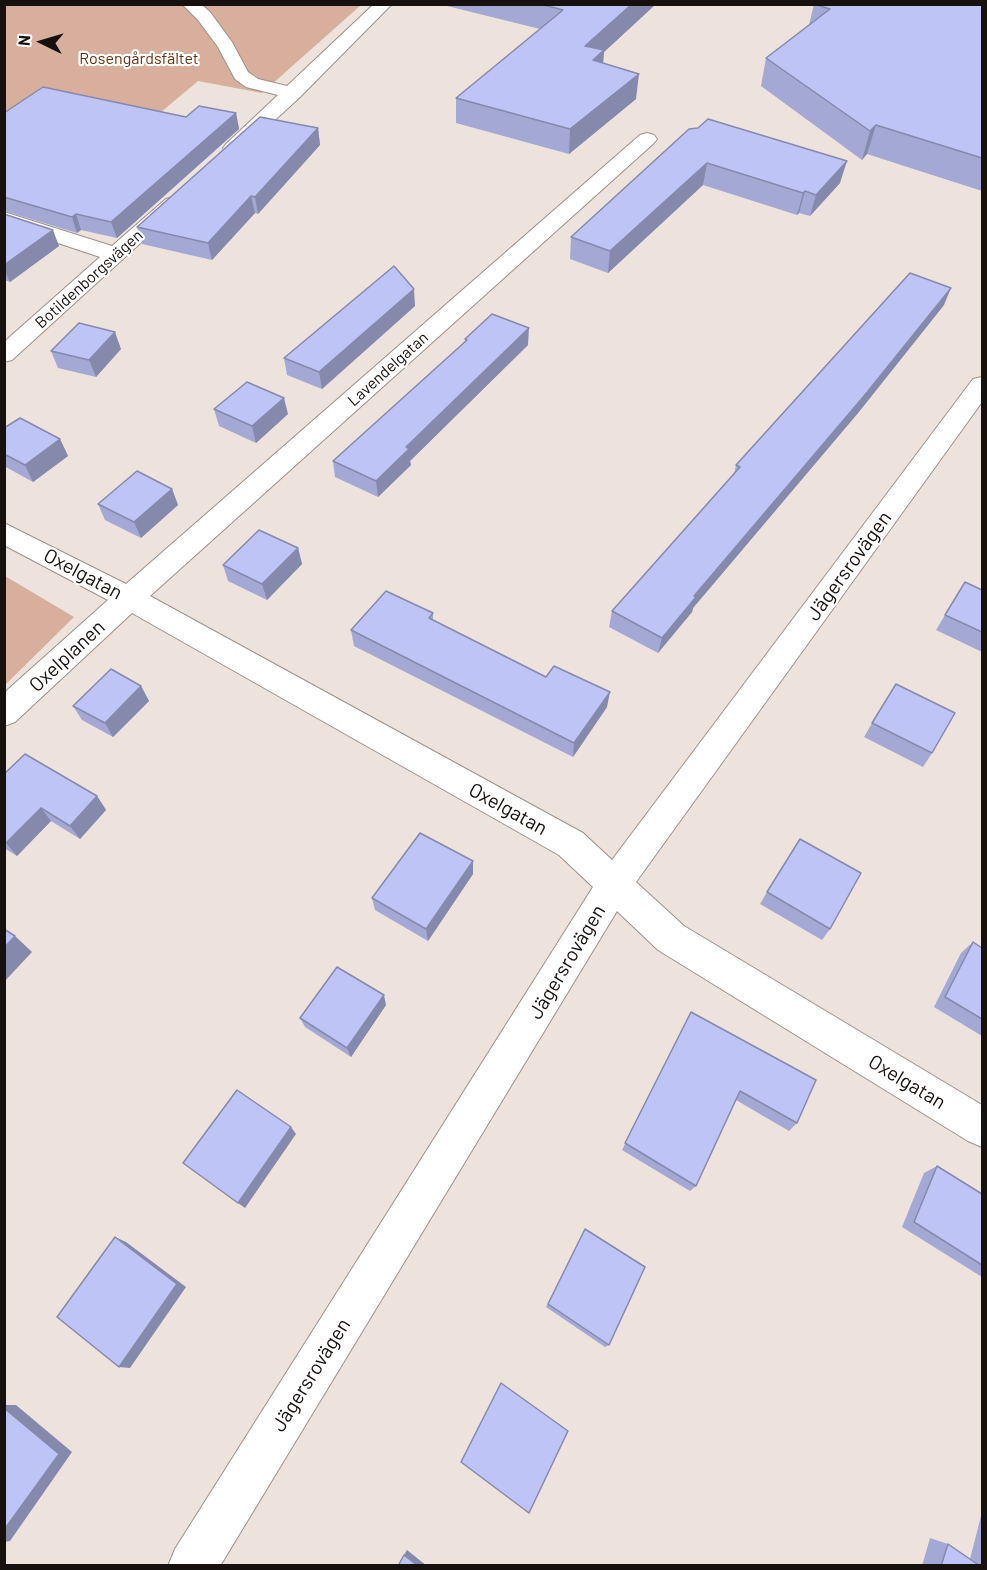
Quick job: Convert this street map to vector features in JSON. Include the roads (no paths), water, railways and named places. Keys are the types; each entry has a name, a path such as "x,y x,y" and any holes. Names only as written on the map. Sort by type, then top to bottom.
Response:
{"street":[{"path":"189,4 204,16 226,46 241,75 252,83 293,93"},
{"path":"215,165 384,4"},
{"name":"Lavendelgatan","path":"129,598 647,139"},
{"name":"Botildenborgsvägen","path":"4,355 188,188"},
{"path":"4,218 116,255"},
{"name":"Jägersrovägen","path":"192,1566 613,886 982,385"},
{"name":"Oxelgatan","path":"4,533 129,598 571,844 613,886 671,938 982,1127"},
{"name":"Oxelplanen","path":"4,713 129,598"}],"park label":[{"name":"Rosengårdsfältet","path":"139,59"}]}
